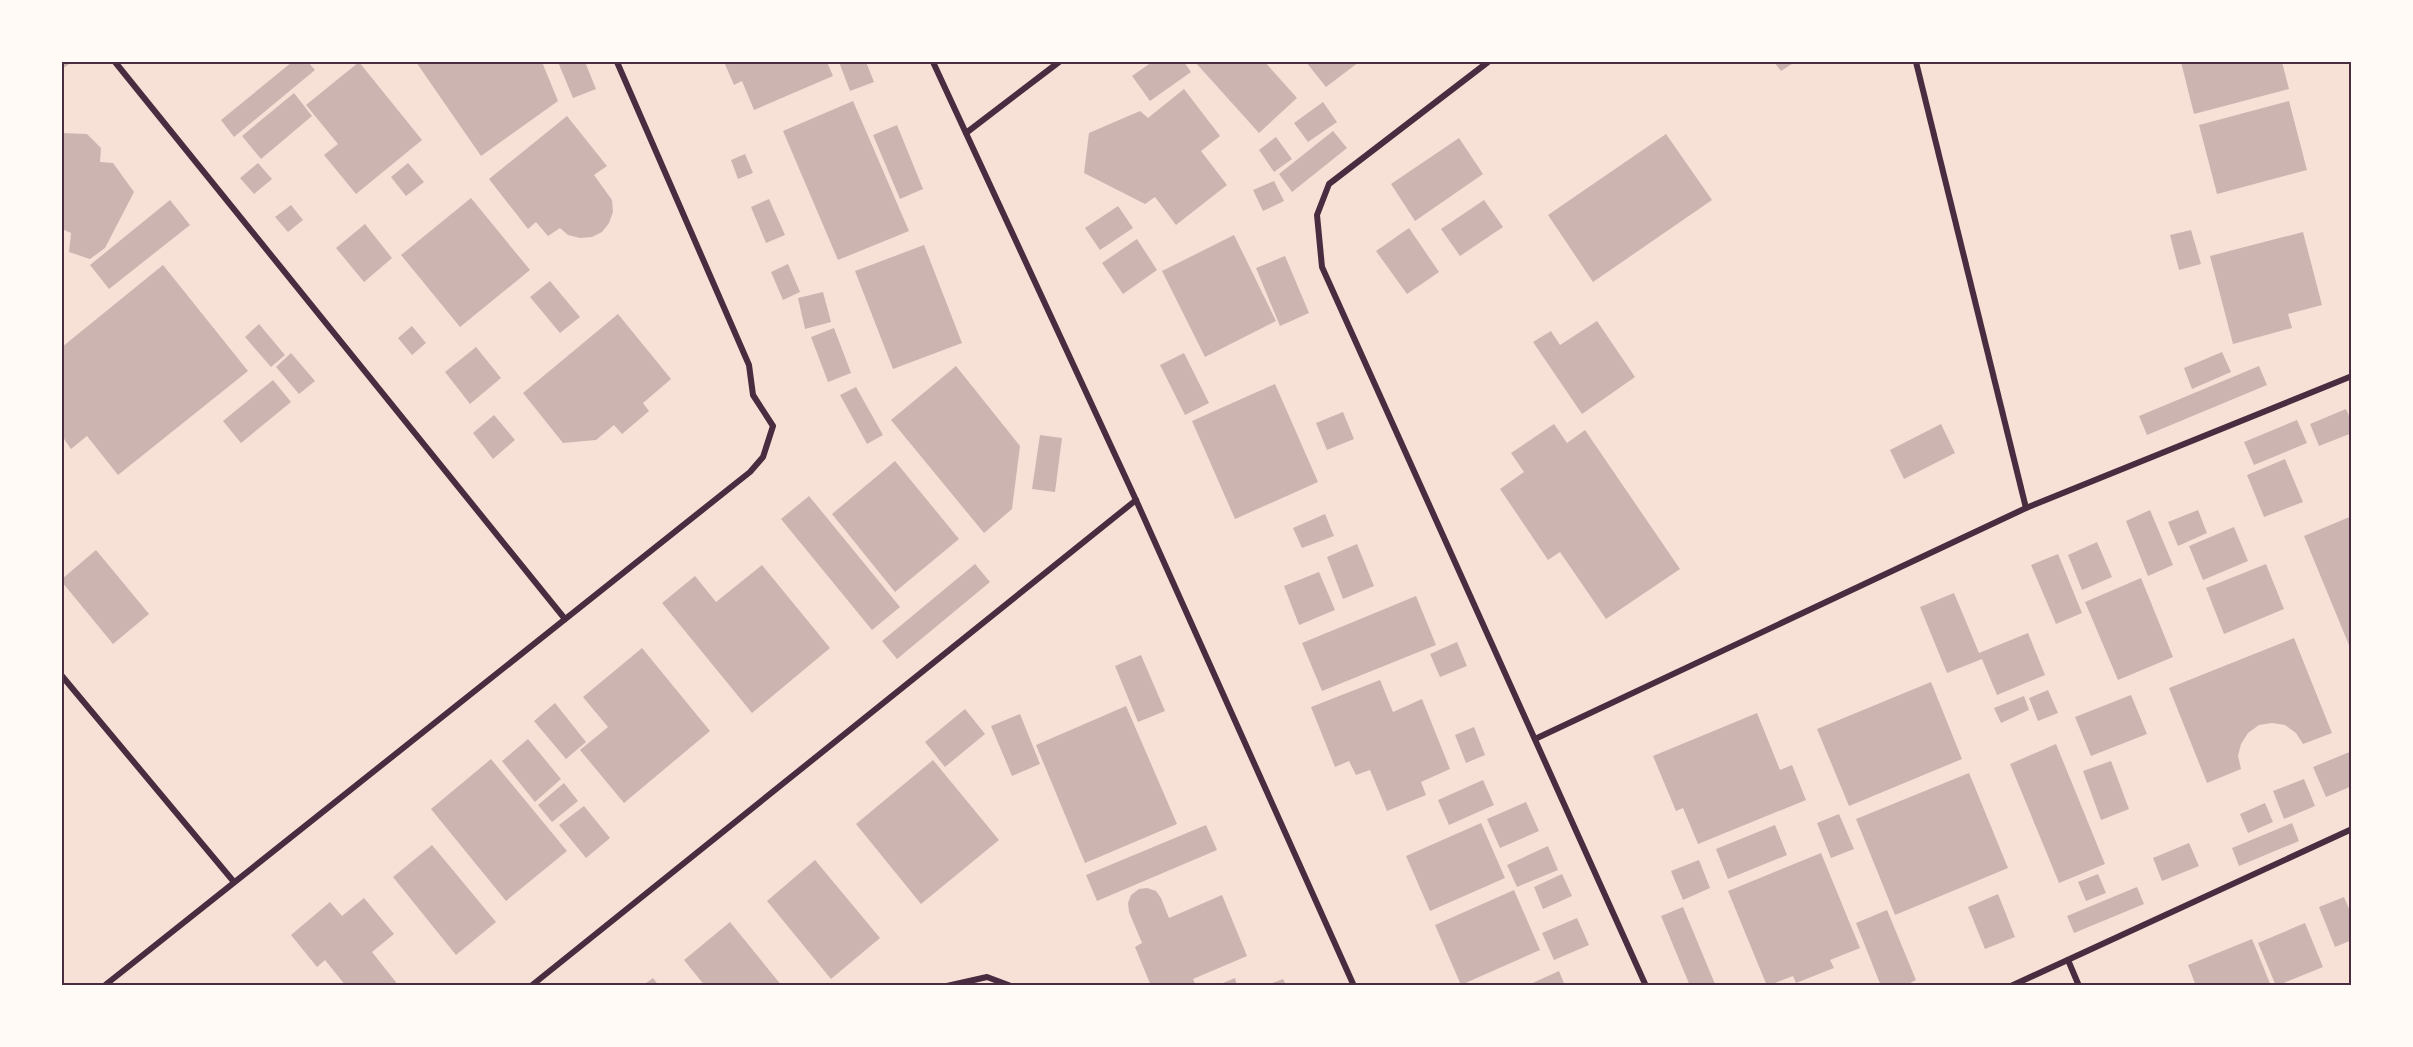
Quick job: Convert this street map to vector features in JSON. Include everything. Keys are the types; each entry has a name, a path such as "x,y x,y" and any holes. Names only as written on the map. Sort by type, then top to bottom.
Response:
{"street":[{"path":"115,62 565,619"},
{"path":"104,986 750,472 763,458 773,426 753,395 748,365 617,62"},
{"path":"933,62 1136,500 1354,986"},
{"path":"966,133 1059,62"},
{"path":"1488,62 1329,184 1317,215 1322,267 1646,986"},
{"path":"1916,62 2026,508"},
{"path":"1535,739 2026,508 2352,376"},
{"path":"531,986 1136,500"},
{"path":"62,676 234,882"},
{"path":"2012,986 2352,829"},
{"path":"2068,960 2079,986"},
{"path":"947,986 987,977 1011,986"}],"building":[{"path":"62,62 72,62 62,69"},
{"path":"292,62 308,62 315,70 234,137 221,120"},
{"path":"359,62 422,140 356,194 324,155 338,144 306,105"},
{"path":"416,62 542,62 558,101 481,156"},
{"path":"558,62 585,62 596,89 573,98"},
{"path":"724,62 827,62 833,76 754,110 742,81 734,85"},
{"path":"839,62 866,62 874,82 850,91"},
{"path":"1152,62 1184,62 1191,72 1150,101 1132,76"},
{"path":"1195,62 1265,62 1297,98 1259,133"},
{"path":"1306,62 1359,62 1326,87"},
{"path":"1774,62 1795,62 1781,71"},
{"path":"2181,62 2282,62 2289,89 2194,114"},
{"path":"1184,89 1220,136 1201,151 1227,185 1176,225 1155,197 1145,204 1084,173 1089,133 1140,111 1148,118"},
{"path":"294,93 312,116 261,159 242,136"},
{"path":"853,101 909,231 838,260 783,131"},
{"path":"2289,101 2307,170 2217,194 2199,125"},
{"path":"1323,102 1337,122 1308,142 1294,123"},
{"path":"567,116 607,166 594,175 612,200 613,212 602,232 592,237 580,238 568,235 560,228 548,236 536,222 528,229 489,179"},
{"path":"897,125 923,189 900,199 873,135"},
{"path":"1333,131 1347,148 1292,192 1279,174"},
{"path":"62,133 87,134 101,148 100,162 113,163 134,192 105,248 90,259 69,252 71,233 62,229"},
{"path":"1666,134 1712,200 1593,282 1548,215"},
{"path":"1276,137 1292,159 1274,172 1259,150"},
{"path":"1459,138 1483,174 1415,221 1391,184"},
{"path":"745,154 753,173 738,179 731,160"},
{"path":"258,163 272,179 254,194 240,178"},
{"path":"408,163 424,182 406,196 391,177"},
{"path":"1274,181 1284,201 1263,211 1253,190"},
{"path":"471,198 530,270 460,327 401,255"},
{"path":"769,199 785,235 766,243 751,207"},
{"path":"170,200 190,225 109,289 90,265"},
{"path":"1484,200 1503,227 1460,256 1441,229"},
{"path":"291,205 303,220 288,232 275,217"},
{"path":"1118,206 1133,228 1100,250 1085,228"},
{"path":"365,224 392,258 364,282 336,248"},
{"path":"1409,228 1439,272 1407,294 1376,251"},
{"path":"2191,230 2201,264 2179,270 2170,235"},
{"path":"2303,232 2322,305 2288,314 2292,328 2233,344 2210,256"},
{"path":"1234,235 1276,321 1205,357 1162,271"},
{"path":"1137,239 1157,270 1123,294 1102,263"},
{"path":"924,245 962,343 893,369 855,271"},
{"path":"1285,256 1309,313 1280,326 1256,268"},
{"path":"788,264 800,292 783,300 771,272"},
{"path":"163,265 248,371 118,475 87,436 71,449 62,436 62,347"},
{"path":"550,281 580,317 560,333 530,297"},
{"path":"823,292 831,322 805,329 798,298"},
{"path":"618,314 671,379 643,403 649,411 622,434 614,425 596,440 563,443 523,393"},
{"path":"1597,321 1635,377 1582,414 1533,342 1551,331 1560,345"},
{"path":"259,324 285,355 271,367 245,337"},
{"path":"412,326 426,343 412,355 398,338"},
{"path":"834,328 851,373 828,382 811,337"},
{"path":"476,347 501,378 470,404 445,372"},
{"path":"2222,352 2231,372 2192,389 2184,368"},
{"path":"291,353 315,381 299,394 276,367"},
{"path":"1184,353 1209,403 1185,415 1160,365"},
{"path":"956,366 1020,446 1012,509 984,533 891,420"},
{"path":"2259,366 2267,385 2147,435 2139,416"},
{"path":"273,380 291,402 241,443 223,421"},
{"path":"1275,384 1318,482 1235,519 1192,421"},
{"path":"856,387 883,435 867,444 840,395"},
{"path":"2346,409 2352,423 2352,433 2319,446 2310,424"},
{"path":"1343,412 1354,439 1327,450 1316,423"},
{"path":"494,415 515,440 493,459 473,433"},
{"path":"2297,420 2307,443 2254,465 2244,442"},
{"path":"1554,424 1567,443 1585,430 1680,569 1606,619 1560,552 1548,560 1500,489 1524,472 1511,453"},
{"path":"1941,424 1955,453 1904,479 1890,450"},
{"path":"1040,435 1062,438 1055,492 1032,489"},
{"path":"2285,459 2303,502 2264,517 2247,475"},
{"path":"895,461 959,539 895,592 832,514"},
{"path":"809,496 900,607 872,630 781,519"},
{"path":"2150,510 2173,565 2148,576 2126,521"},
{"path":"2198,510 2207,533 2178,546 2168,522"},
{"path":"1325,514 1334,536 1302,548 1293,528"},
{"path":"2352,516 2352,650 2351,650 2304,536"},
{"path":"2234,527 2248,561 2203,580 2189,546"},
{"path":"2097,542 2112,577 2082,590 2068,555"},
{"path":"1357,544 1374,586 1343,599 1327,557"},
{"path":"96,550 149,614 113,644 62,582 62,579"},
{"path":"2058,554 2082,613 2056,624 2031,565"},
{"path":"975,564 990,582 897,659 882,641"},
{"path":"2266,564 2284,609 2224,634 2206,588"},
{"path":"762,565 830,648 752,713 662,603 695,576 716,602"},
{"path":"1319,572 1335,610 1299,625 1284,586"},
{"path":"2141,578 2173,657 2118,680 2085,602"},
{"path":"1954,593 1979,653 2028,633 2045,675 1997,695 1982,659 1947,673 1920,607"},
{"path":"1416,596 1436,645 1322,691 1302,643"},
{"path":"2294,638 2332,733 2303,744 2296,733 2285,725 2272,723 2259,725 2248,733 2241,744 2238,756 2241,769 2207,783 2169,688"},
{"path":"1457,642 1467,666 1440,677 1430,654"},
{"path":"642,648 710,731 624,803 580,750 608,727 583,697"},
{"path":"1141,655 1165,711 1138,722 1115,666"},
{"path":"1380,680 1393,712 1422,699 1450,769 1421,782 1426,795 1387,811 1370,770 1356,775 1349,761 1335,767 1311,707"},
{"path":"1931,682 1962,759 1849,806 1817,729"},
{"path":"2048,690 2058,713 2038,721 2029,698"},
{"path":"2131,695 2147,734 2091,756 2075,717"},
{"path":"2024,696 2029,710 2001,723 1994,708"},
{"path":"555,703 586,742 566,759 534,721"},
{"path":"1126,706 1177,824 1085,863 1036,745"},
{"path":"965,709 985,734 945,767 925,742"},
{"path":"1757,713 1780,770 1792,765 1806,800 1698,844 1683,808 1676,811 1653,756"},
{"path":"1020,714 1040,764 1012,776 991,726"},
{"path":"1474,727 1485,755 1466,763 1455,735"},
{"path":"528,739 561,779 535,802 502,761"},
{"path":"2056,744 2105,864 2059,883 2010,764"},
{"path":"2352,751 2352,786 2326,797 2313,767"},
{"path":"491,759 567,851 506,901 431,809"},
{"path":"933,760 999,840 921,904 856,824"},
{"path":"2111,761 2129,809 2101,820 2083,771"},
{"path":"1969,773 2008,868 1895,915 1856,819"},
{"path":"2304,779 2315,806 2284,819 2273,791"},
{"path":"1483,780 1494,805 1449,825 1438,800"},
{"path":"564,783 578,801 552,822 538,805"},
{"path":"1526,802 1539,831 1500,848 1487,819"},
{"path":"2265,803 2273,822 2248,833 2240,814"},
{"path":"584,806 610,838 586,858 559,825"},
{"path":"1839,814 1854,849 1831,858 1817,823"},
{"path":"1481,823 1505,878 1430,911 1406,856"},
{"path":"2292,823 2299,841 2239,866 2232,848"},
{"path":"1206,825 1217,850 1097,901 1086,875"},
{"path":"1775,825 1787,855 1728,879 1716,849"},
{"path":"2189,843 2199,866 2162,881 2153,858"},
{"path":"432,845 496,922 456,955 393,877"},
{"path":"1548,846 1558,870 1517,887 1507,865"},
{"path":"1821,853 1860,948 1830,960 1834,968 1796,983 1793,976 1767,986 1728,891"},
{"path":"815,860 880,938 831,979 767,901"},
{"path":"1699,860 1710,888 1683,900 1671,871"},
{"path":"1562,874 1572,896 1543,909 1534,887"},
{"path":"2098,874 2106,893 2086,901 2078,882"},
{"path":"2137,887 2144,904 2074,933 2067,916"},
{"path":"1147,888 1156,891 1169,918 1222,895 1247,956 1193,979 1196,986 1151,986 1135,947 1142,943 1129,912 1128,903 1131,895 1139,889"},
{"path":"1514,890 1540,950 1461,985 1435,925"},
{"path":"1998,894 2015,937 1985,949 1968,907"},
{"path":"2344,897 2352,916 2352,940 2335,947 2319,907"},
{"path":"364,898 394,934 372,952 399,986 346,986 325,960 317,967 291,935 330,902 342,916"},
{"path":"1683,907 1715,984 1712,986 1690,986 1661,916"},
{"path":"1887,910 1916,980 1904,986 1881,986 1856,923"},
{"path":"1577,918 1589,945 1554,960 1542,933"},
{"path":"730,922 782,986 705,986 684,960"},
{"path":"2305,923 2323,967 2276,986 2258,943"},
{"path":"2252,939 2271,986 2196,986 2188,965"},
{"path":"1559,971 1565,986 1526,986"},
{"path":"653,978 659,986 642,986"},
{"path":"1235,978 1237,986 1218,986 1218,985"},
{"path":"1283,979 1286,985 1267,985"}]}
